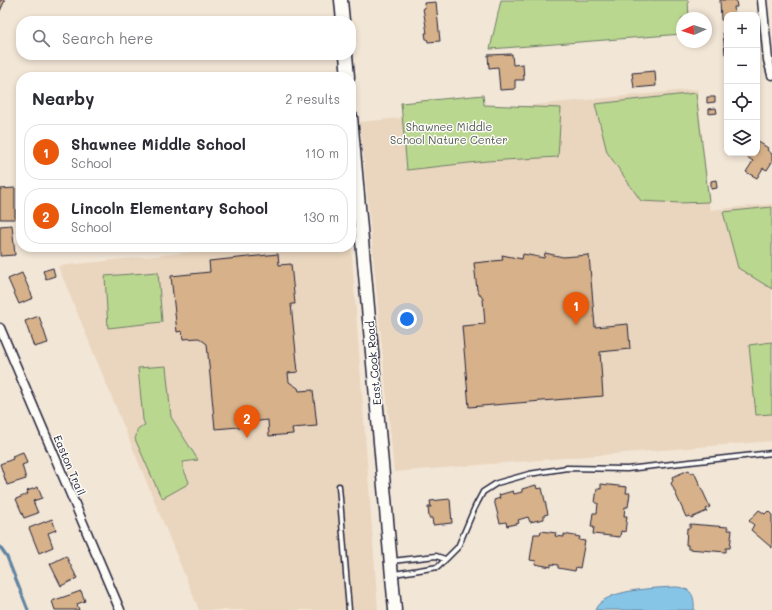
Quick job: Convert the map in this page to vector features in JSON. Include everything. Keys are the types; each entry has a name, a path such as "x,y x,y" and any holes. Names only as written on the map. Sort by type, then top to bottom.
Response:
{"main road":[{"path":"341,0 343,16"},
{"path":"346,60 348,72"},
{"name":"East Cook Road","path":"356,172 395,610"}],"street":[{"path":"762,0 768,60 772,76"},
{"name":"Easton Trail","path":"0,328 120,610"}],"lane":[{"path":"392,574 438,567 458,547 483,492 497,484 529,474 567,468 627,469 772,453"},
{"path":"338,486 349,610"},
{"path":"391,561 436,556 445,559"}],"shaded area":[{"path":"697,89 710,210 772,204 772,441 394,472 360,122"},
{"path":"192,252 352,252 378,610 199,610 58,266"}],"green space":[{"path":"501,0 688,0 689,12 676,12 676,34 490,49"},
{"path":"696,93 709,202 680,203 641,201 607,152 595,104"},
{"name":"Shawnee Middle School Nature Center","path":"483,95 484,105 561,108 558,157 487,161 407,170 401,103"},
{"path":"772,207 772,289 738,268 723,212"},
{"path":"158,272 162,322 108,328 105,276"},
{"path":"772,342 772,414 756,415 749,345"},
{"path":"166,366 171,417 198,460 183,462 183,468 189,482 188,484 163,498 160,495 135,439 137,430 145,425 143,420 138,368"}],"water":[{"path":"676,587 685,589 691,593 694,600 694,610 595,610 600,603 619,594 644,589"}],"building":[{"path":"0,0 5,0 0,11"},
{"path":"720,0 736,0 737,7 734,7 735,12 724,12 724,20 721,20"},
{"path":"436,2 440,41 428,42 425,33 427,33 423,8 425,8 424,3"},
{"path":"512,54 513,65 523,64 524,80 515,80 515,89 500,90 498,67 489,68 488,55"},
{"path":"655,71 656,86 634,88 632,73"},
{"path":"707,97 715,97 715,102 707,103"},
{"path":"716,108 717,113 709,114 709,109"},
{"path":"760,143 768,148 767,150 772,154 772,162 767,170 763,168 757,178 746,172 753,161 747,157 760,156"},
{"path":"716,180 717,188 711,189 711,181"},
{"path":"15,188 15,219 0,219 0,189"},
{"path":"12,225 15,255 0,256 0,226"},
{"path":"545,253 563,257 589,255 595,327 628,324 630,349 600,352 603,396 469,407 462,326 485,324 483,299 477,290 474,263 503,260 502,255 522,259 523,254 544,258"},
{"path":"278,254 279,265 291,264 295,304 291,304 298,372 288,373 289,382 298,388 299,391 313,390 317,426 292,428 293,434 269,436 268,420 250,422 250,426 215,429 207,344 199,338 183,339 182,331 177,332 171,276 210,272 209,261"},
{"path":"53,268 55,276 46,279 43,271"},
{"path":"22,273 33,298 19,304 8,279"},
{"path":"39,316 48,343 34,347 25,321"},
{"path":"23,452 27,463 22,465 26,479 7,485 0,464 13,459 12,456"},
{"path":"689,470 691,474 694,472 710,507 706,509 707,511 691,518 690,516 686,517 671,483 673,481 672,477"},
{"path":"601,484 627,487 626,493 630,493 628,507 625,507 624,516 627,516 625,532 621,531 620,537 593,534 594,527 591,527 593,513 597,513 598,503 595,503 597,488 601,489"},
{"path":"536,485 537,489 542,488 548,514 544,515 544,519 530,522 528,517 518,520 519,523 507,526 506,522 500,523 494,500 500,498 499,495 513,491 514,494 522,492 522,489"},
{"path":"38,487 42,498 33,501 38,513 24,518 16,499 28,494 27,491"},
{"path":"450,499 452,523 433,525 432,518 429,518 428,507 431,507 430,501"},
{"path":"759,510 765,514 768,511 772,515 772,548 751,530 754,525 749,521"},
{"path":"52,519 56,530 48,533 53,547 39,553 29,528"},
{"path":"690,524 728,527 728,530 732,530 730,548 726,548 726,552 688,549 688,545 686,545 687,528 690,528"},
{"path":"541,531 556,533 555,536 564,537 564,534 580,537 579,540 585,541 580,568 576,567 575,571 558,568 558,565 551,564 551,567 535,564 536,561 530,560 534,534 540,534"},
{"path":"66,556 77,578 61,586 50,564"},
{"path":"81,591 85,601 77,604 79,610 55,610 52,601"}],"waterway":[{"path":"0,547 7,557 28,610"}],"place":[{"name":"Shawnee Middle School","path":"576,325"},
{"name":"Lincoln Elementary School","path":"247,438"}]}
